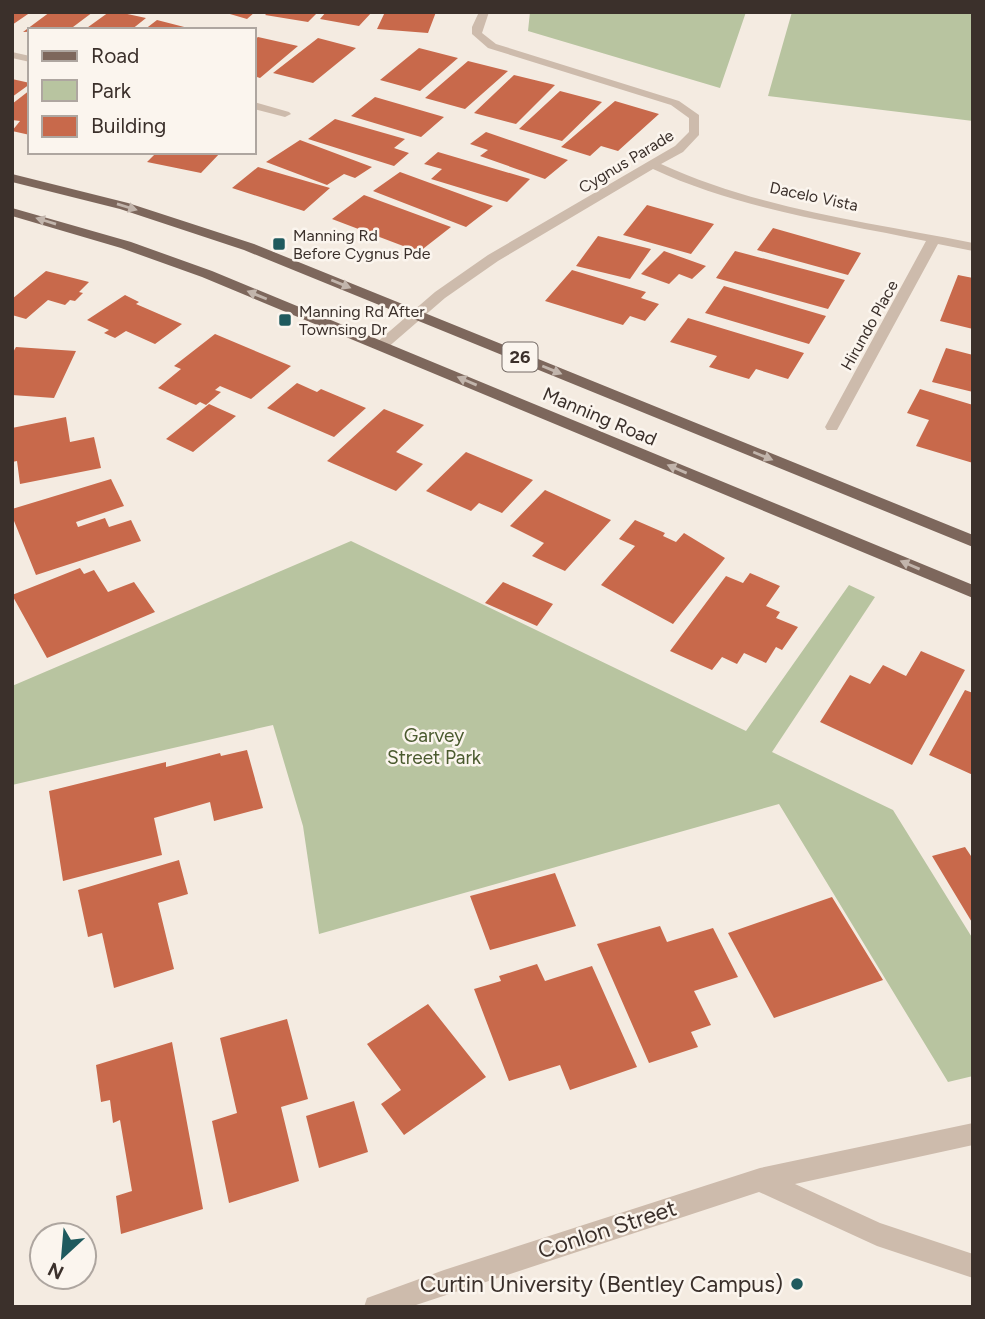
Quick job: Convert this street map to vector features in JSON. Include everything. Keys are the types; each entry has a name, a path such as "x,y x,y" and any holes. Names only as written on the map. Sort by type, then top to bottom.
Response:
{"main road":[{"name":"Manning Road","path":"12,178 124,206 249,247 973,541"},
{"name":"Manning Road","path":"12,212 165,258 973,592"}],"street":[{"name":"Cygnus Parade","path":"381,346 440,295 514,245 679,149 695,133 695,117 687,110 650,94 492,46 477,34 477,27 484,12"},
{"path":"256,106 285,114"},
{"name":"Dacelo Vista","path":"653,165 722,194 973,247"},
{"name":"Hirundo Place","path":"832,427 934,239"},
{"name":"Conlon Street","path":"376,1307 444,1282 760,1180 973,1134"},
{"path":"760,1180 877,1234 973,1266"}],"green space":[{"path":"530,12 746,12 720,88 528,31"},
{"path":"792,12 973,12 973,121 768,96"},
{"name":"Garvey Street Park","path":"351,541 746,731 849,585 875,597 772,752 893,810 973,939 973,1076 948,1082 779,804 319,934 303,826 273,725 12,785 12,686"}],"building":[{"path":"12,12 31,12 12,25"},
{"path":"50,12 93,12 72,28 28,28"},
{"path":"109,12 146,18 134,28 87,28"},
{"path":"223,12 255,12 247,19"},
{"path":"268,12 318,12 308,22 265,15"},
{"path":"326,12 372,12 359,26 320,19"},
{"path":"385,12 436,12 428,33 377,29"},
{"path":"157,20 188,28 147,28"},
{"path":"256,38 298,46 260,78 256,77"},
{"path":"318,38 356,48 313,83 273,73"},
{"path":"419,48 458,58 420,91 380,80"},
{"path":"468,61 508,71 465,109 425,98"},
{"path":"514,75 555,85 516,124 474,113"},
{"path":"12,79 28,83 28,85 12,97"},
{"path":"560,91 602,102 562,141 519,129"},
{"path":"28,92 28,135 12,131 20,121 12,120 12,104"},
{"path":"375,97 444,117 421,137 351,116"},
{"path":"615,101 659,114 618,151 601,146 590,156 561,147"},
{"path":"335,119 405,139 394,148 409,153 394,166 308,139"},
{"path":"486,132 568,160 545,179 480,156 488,150 470,144"},
{"path":"300,140 372,167 355,178 344,174 327,185 266,162"},
{"path":"438,152 530,179 507,202 431,179 442,169 424,164"},
{"path":"155,154 219,154 201,173 147,162"},
{"path":"258,167 330,188 304,211 232,188"},
{"path":"400,172 493,206 466,227 373,191"},
{"path":"364,195 451,227 419,252 332,219"},
{"path":"647,205 714,224 691,254 623,235"},
{"path":"773,228 861,253 848,275 757,250"},
{"path":"598,236 651,249 630,279 576,266"},
{"path":"664,251 706,266 692,279 679,274 669,284 641,274"},
{"path":"735,251 845,280 828,309 716,278"},
{"path":"572,270 646,292 641,298 659,304 645,321 630,316 623,325 545,301"},
{"path":"46,271 89,282 79,292 83,293 75,301 70,300 65,305 48,300 26,319 12,315 12,299"},
{"path":"958,275 973,278 973,329 940,321"},
{"path":"724,286 826,316 809,344 705,313"},
{"path":"125,295 139,302 136,304 182,324 155,344 126,331 115,338 104,333 109,330 87,320"},
{"path":"688,318 804,353 788,379 756,369 749,379 709,367 717,356 670,342"},
{"path":"215,334 291,366 251,399 220,386 215,390 221,392 206,405 200,402 196,405 158,388 181,369 174,366"},
{"path":"16,347 76,351 54,398 12,395 12,354"},
{"path":"946,348 973,355 973,392 932,382"},
{"path":"297,383 317,392 321,389 366,408 334,437 267,408"},
{"path":"920,389 973,405 973,463 916,446 929,420 907,413"},
{"path":"209,404 236,416 193,452 166,439"},
{"path":"384,409 424,425 396,452 423,464 396,491 327,461"},
{"path":"66,417 70,442 94,437 101,468 20,484 17,461 12,462 12,428"},
{"path":"466,452 533,480 502,513 479,503 471,511 426,491"},
{"path":"111,479 124,506 76,522 78,527 105,518 109,527 131,520 141,541 36,575 12,516 12,509"},
{"path":"545,490 611,520 565,571 532,556 544,543 510,526"},
{"path":"635,520 665,533 663,536 676,542 684,533 725,558 673,624 601,585 635,546 619,539"},
{"path":"80,568 84,574 94,570 108,592 134,582 155,612 47,658 12,595"},
{"path":"750,573 780,586 766,606 780,612 776,618 798,627 782,650 776,647 766,663 744,653 737,664 722,657 712,670 670,651 726,576 743,583"},
{"path":"503,582 553,604 537,626 485,603"},
{"path":"921,651 965,670 912,765 820,722 850,675 870,684 883,665 906,676"},
{"path":"965,690 973,693 973,775 929,755"},
{"path":"247,750 263,808 214,821 210,802 154,818 162,855 63,881 49,791 166,762 166,767 220,753 221,756"},
{"path":"965,847 973,859 973,924 932,856"},
{"path":"179,860 188,894 158,903 174,969 114,988 102,933 88,937 78,890"},
{"path":"555,873 576,926 490,950 470,896"},
{"path":"832,897 883,980 774,1018 728,933"},
{"path":"660,926 667,942 713,928 738,977 694,991 711,1025 691,1032 698,1047 649,1063 597,944"},
{"path":"537,964 545,981 592,966 637,1067 570,1090 560,1065 509,1081 474,989 501,981 499,976"},
{"path":"428,1004 486,1077 404,1135 381,1104 401,1090 367,1044"},
{"path":"287,1019 308,1099 281,1107 299,1181 229,1203 212,1121 237,1113 220,1038"},
{"path":"172,1042 203,1209 121,1234 116,1196 132,1191 120,1120 113,1123 110,1100 101,1102 96,1065"},
{"path":"354,1101 368,1152 319,1168 306,1116"}],"place":[{"name":"Manning Rd Before Cygnus Pde","path":"279,244"},
{"name":"Manning Rd After Townsing Dr","path":"285,320"},
{"name":"Curtin University (Bentley Campus)","path":"797,1284"}]}
